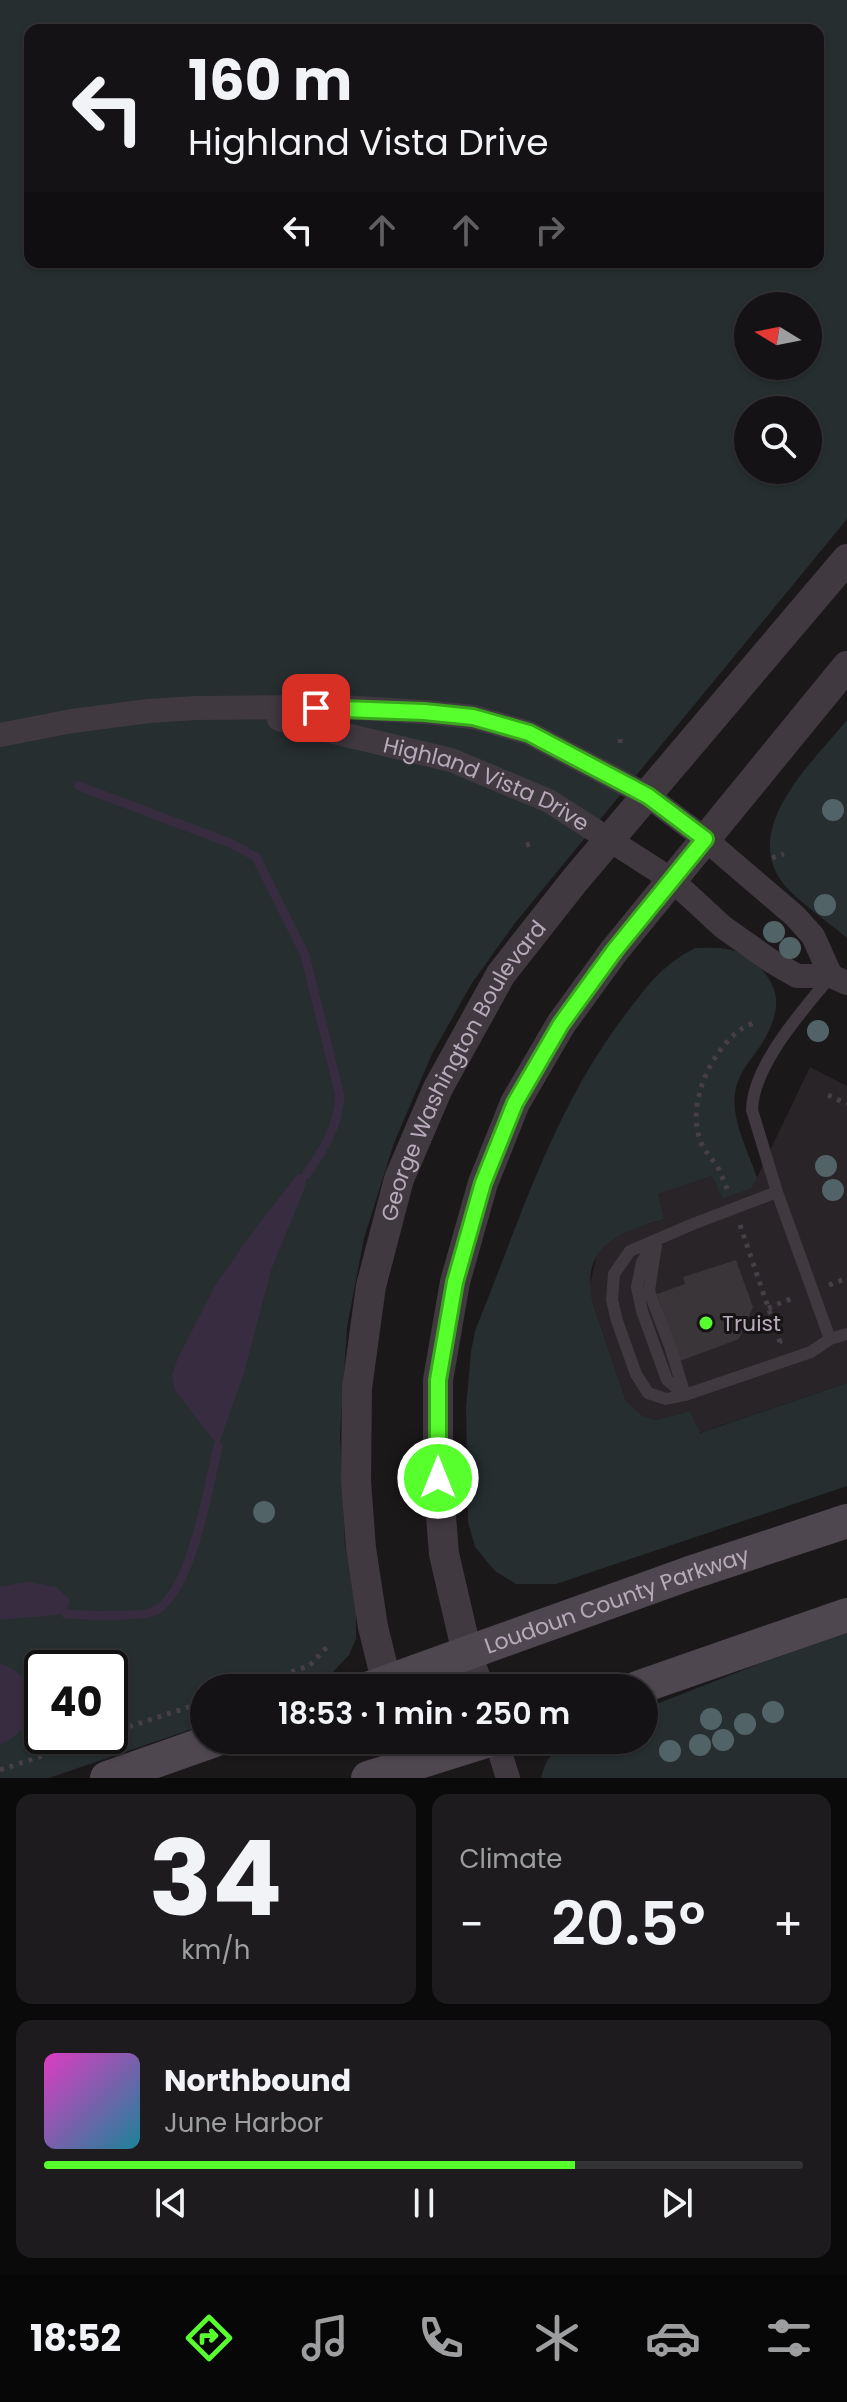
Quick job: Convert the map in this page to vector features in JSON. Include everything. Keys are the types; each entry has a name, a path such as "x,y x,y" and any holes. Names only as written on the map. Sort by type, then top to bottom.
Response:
{"main road":[{"name":"Loudoun County Parkway","path":"412,1674 705,1568 847,1521"},
{"path":"658,1681 847,1615"},
{"path":"107,1778 190,1749"},
{"path":"368,1778 436,1754"}],"street":[{"name":"George Washington Boulevard","path":"379,1674 361,1548 356,1481 357,1388 371,1286 399,1179 438,1088 501,974 575,880 847,559"},
{"path":"474,1674 444,1554 438,1478 438,1380 455,1282 483,1183 515,1103 561,1024 614,951 847,666"},
{"name":"Highland Vista Drive","path":"0,735 149,711 342,707 473,717 529,733 648,796 705,839 795,916 813,936 839,980"},
{"name":"Highland Vista Drive","path":"237,710 451,760 549,801 672,880 723,927 771,961 797,976 839,980"},
{"path":"500,1754 508,1778"}],"lane":[{"path":"830,1339 754,1121 752,1096 757,1082 793,1022 839,980"},
{"path":"777,1192 630,1251 614,1274 612,1300 636,1374 648,1393 666,1399 811,1352 830,1339 847,1334"},
{"path":"656,1239 642,1262 637,1287 642,1311 667,1380 685,1395"}],"path":[{"path":"526,845 534,843"},
{"path":"772,858 784,854"},
{"path":"828,1095 847,1104"},
{"path":"285,1674 309,1666 329,1645"},
{"path":"128,1727 190,1707"},
{"path":"0,1770 48,1754"}],"shaded area":[{"path":"0,0 847,0 847,519 515,923 472,983 432,1054 394,1143 364,1238 347,1327 340,1434 345,1545 356,1611 356,1639 349,1655 331,1674 190,1674 190,1730 128,1751 128,1650 24,1650 24,1754 119,1754 49,1778 0,1778"},
{"path":"847,720 847,938 789,890 774,868 770,845 774,822 784,800"},
{"path":"695,948 723,948 742,954 763,971 775,993 772,1023 736,1088 737,1122 757,1178 752,1188 723,1198 712,1176 658,1194 664,1219 618,1237 597,1255 590,1285 593,1304 626,1401 643,1416 656,1420 690,1411 700,1433 847,1383 847,1486 556,1584 516,1584 495,1571 475,1547 468,1522 466,1407 475,1331 523,1208 577,1089 600,1051 648,985 664,969"},
{"path":"810,1067 847,1086 847,1383 699,1433 690,1411 656,1420 643,1416 626,1401 593,1304 589,1288 597,1255 609,1240 630,1229 664,1219 657,1194 712,1176 752,1188"},
{"path":"297,1175 306,1175 305,1187 271,1270 244,1373 218,1446 175,1390 172,1375 215,1286"},
{"path":"29,1582 56,1587 70,1600 66,1614 0,1620 0,1586"},
{"path":"847,1633 847,1778 541,1778 553,1754 658,1754 658,1703"},
{"path":"0,1664 14,1670 24,1681 24,1725 13,1737 0,1744"}],"building":[{"name":"Truist","path":"736,1260 753,1307 739,1339 680,1361 657,1294 685,1284 683,1277"}],"waterway":[{"path":"79,786 230,843 256,857 305,955 340,1096 329,1137 306,1175"},
{"path":"66,1614 136,1615 154,1611 167,1601 188,1562 204,1511 218,1446"}],"place":[{"name":"Truist","path":"706,1323"}],"route":[{"path":"316,708 342,707 473,717 529,733 648,796 705,839 614,951 561,1024 515,1103 483,1183 455,1282 438,1380 438,1478"}]}
